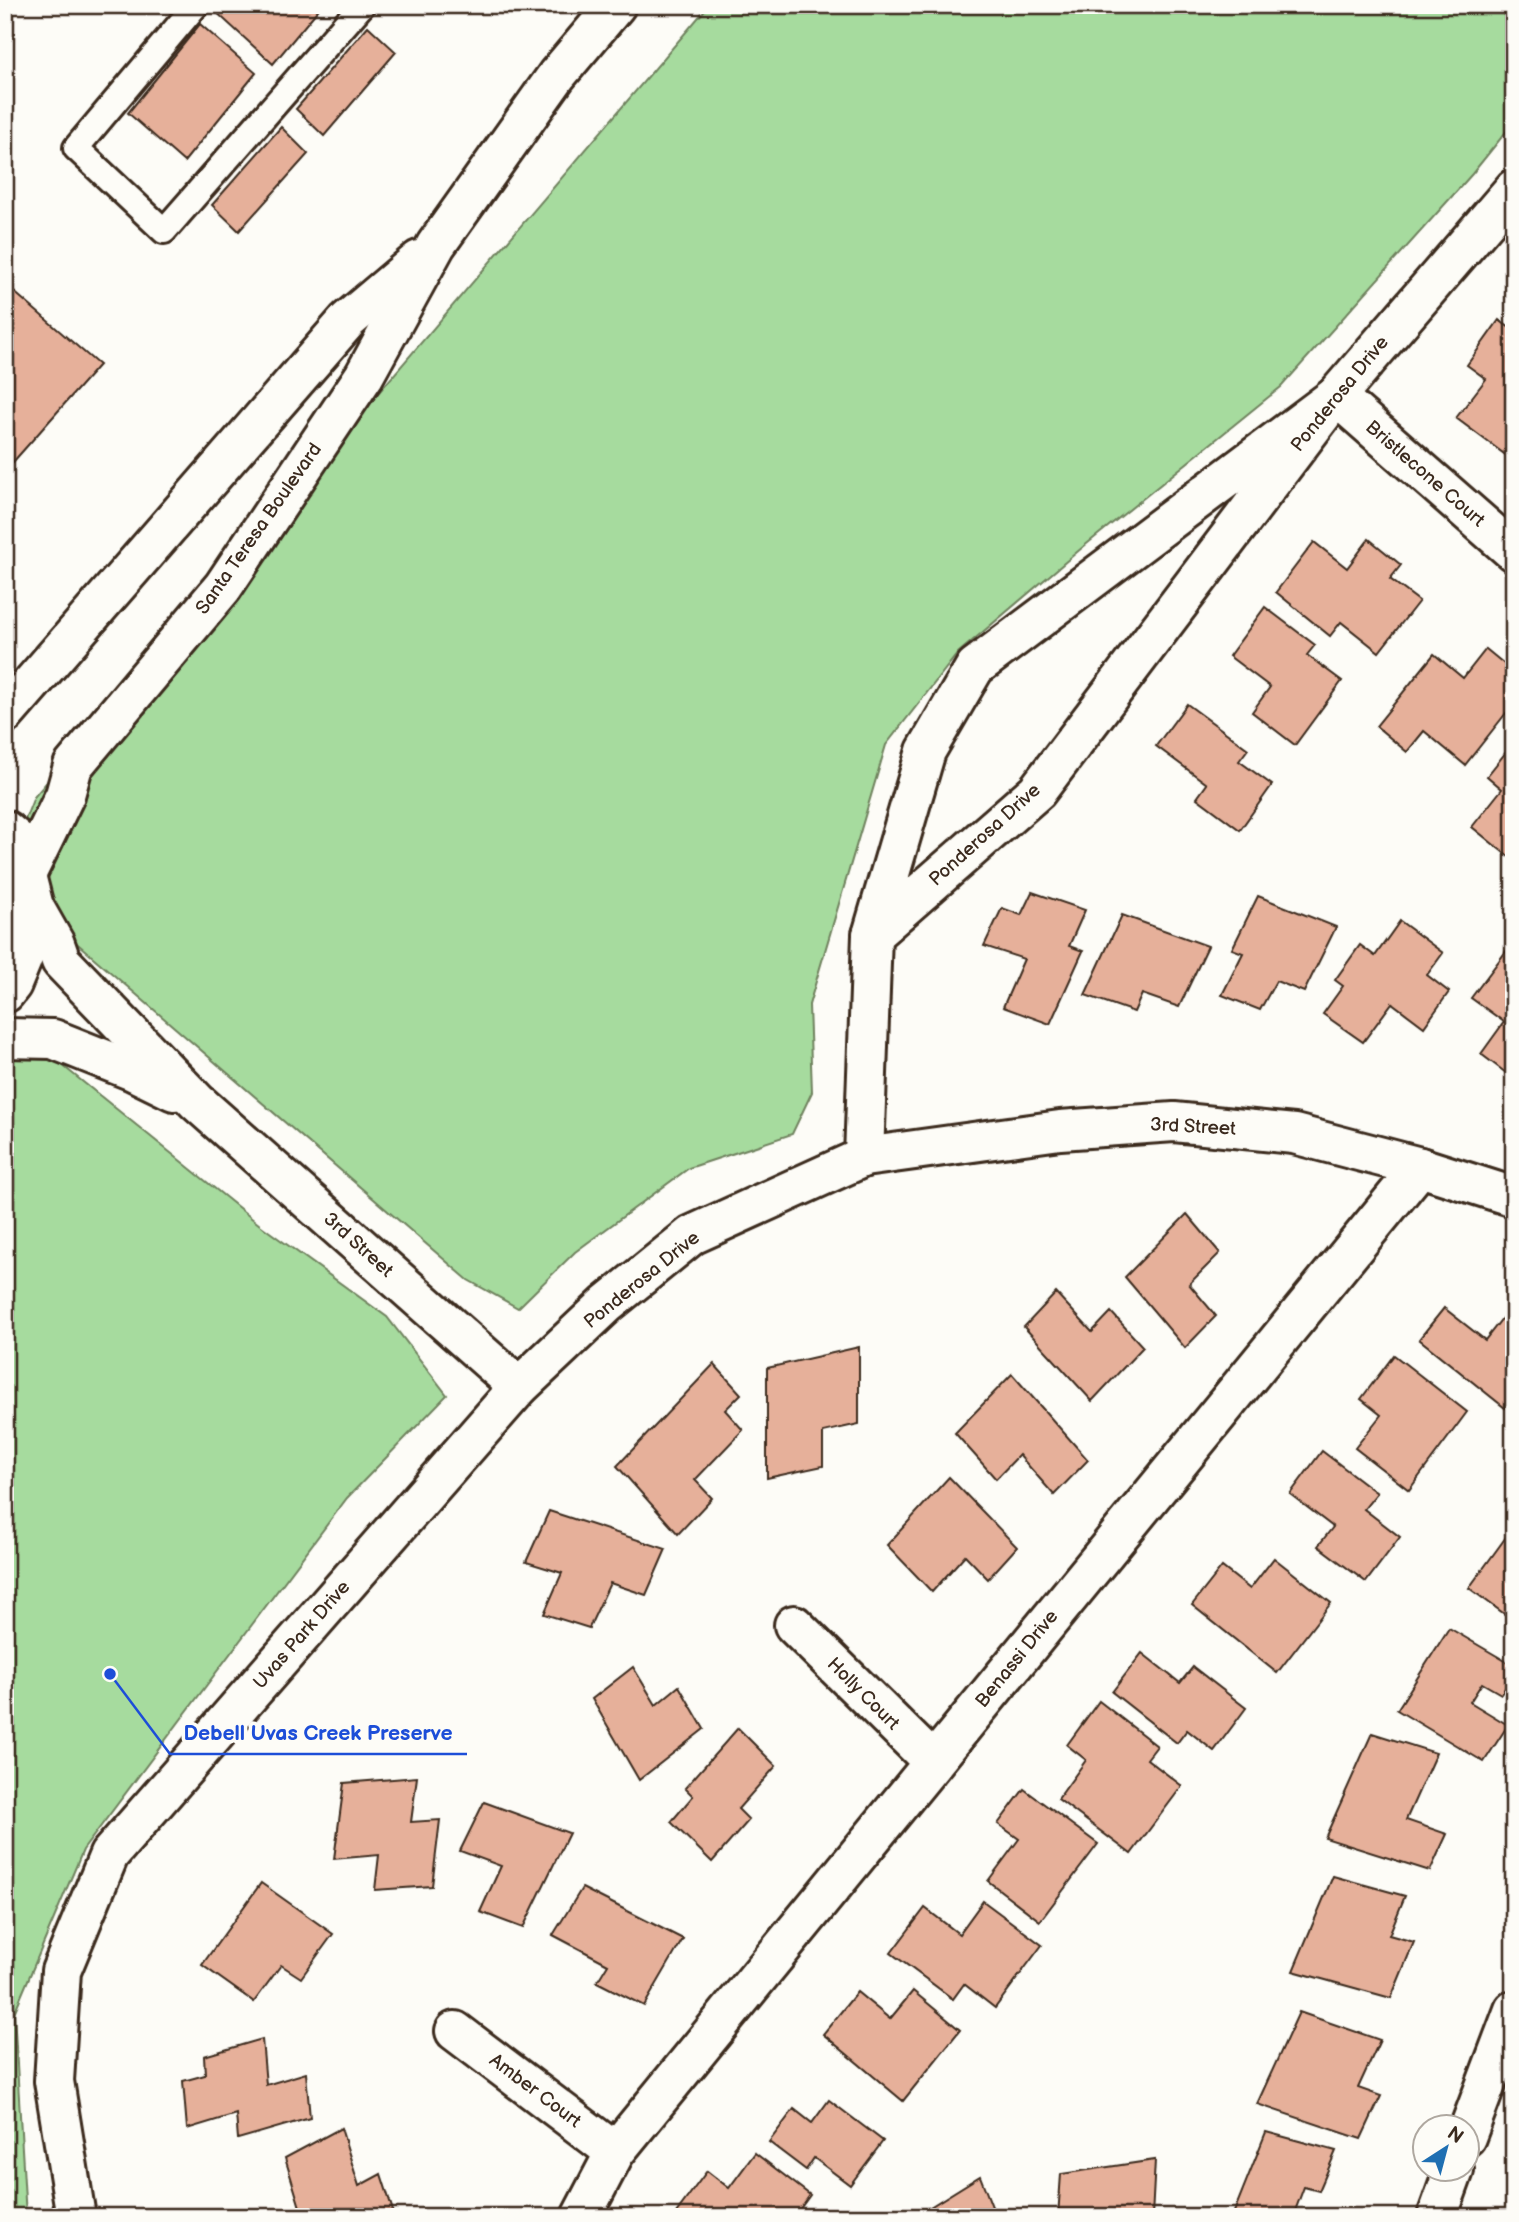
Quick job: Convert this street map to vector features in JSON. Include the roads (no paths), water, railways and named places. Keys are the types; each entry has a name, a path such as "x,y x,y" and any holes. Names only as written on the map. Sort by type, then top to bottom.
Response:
{"street":[{"name":"Santa Teresa Boulevard","path":"30,891 73,766 223,587 364,376 436,245 557,75 616,5"},
{"name":"Ponderosa Drive","path":"872,935 1037,791 1336,396 1514,189"},
{"name":"Santa Teresa Boulevard","path":"5,714 348,320 436,245"},
{"name":"Bristlecone Court","path":"1336,396 1514,552"},
{"path":"864,1157 872,935 926,751 975,667 1336,396"},
{"path":"5,830 17,840 30,891 28,945 12,984 5,993"},
{"name":"3rd Street","path":"30,891 61,961 197,1102 519,1387"},
{"name":"3rd Street","path":"5,1038 52,1039 131,1070 197,1102"},
{"name":"3rd Street","path":"864,1157 1060,1130 1174,1122 1294,1134 1420,1167 1514,1197"},
{"name":"Ponderosa Drive","path":"519,1387 607,1304 692,1235 864,1157"},
{"name":"Benassi Drive","path":"581,2217 615,2152 1420,1167"},
{"name":"Uvas Park Drive","path":"76,2217 54,2081 61,1971 109,1855 519,1387"},
{"name":"Holly Court","path":"794,1625 933,1762"},
{"path":"1475,2114 1514,2010"},
{"name":"Amber Court","path":"454,2031 615,2152"},
{"path":"1437,2217 1449,2184"}],"lane":[{"path":"197,5 75,148 164,231 362,5"}],"place":[{"name":"Debell Uvas Creek Preserve","path":"110,1674"}]}
